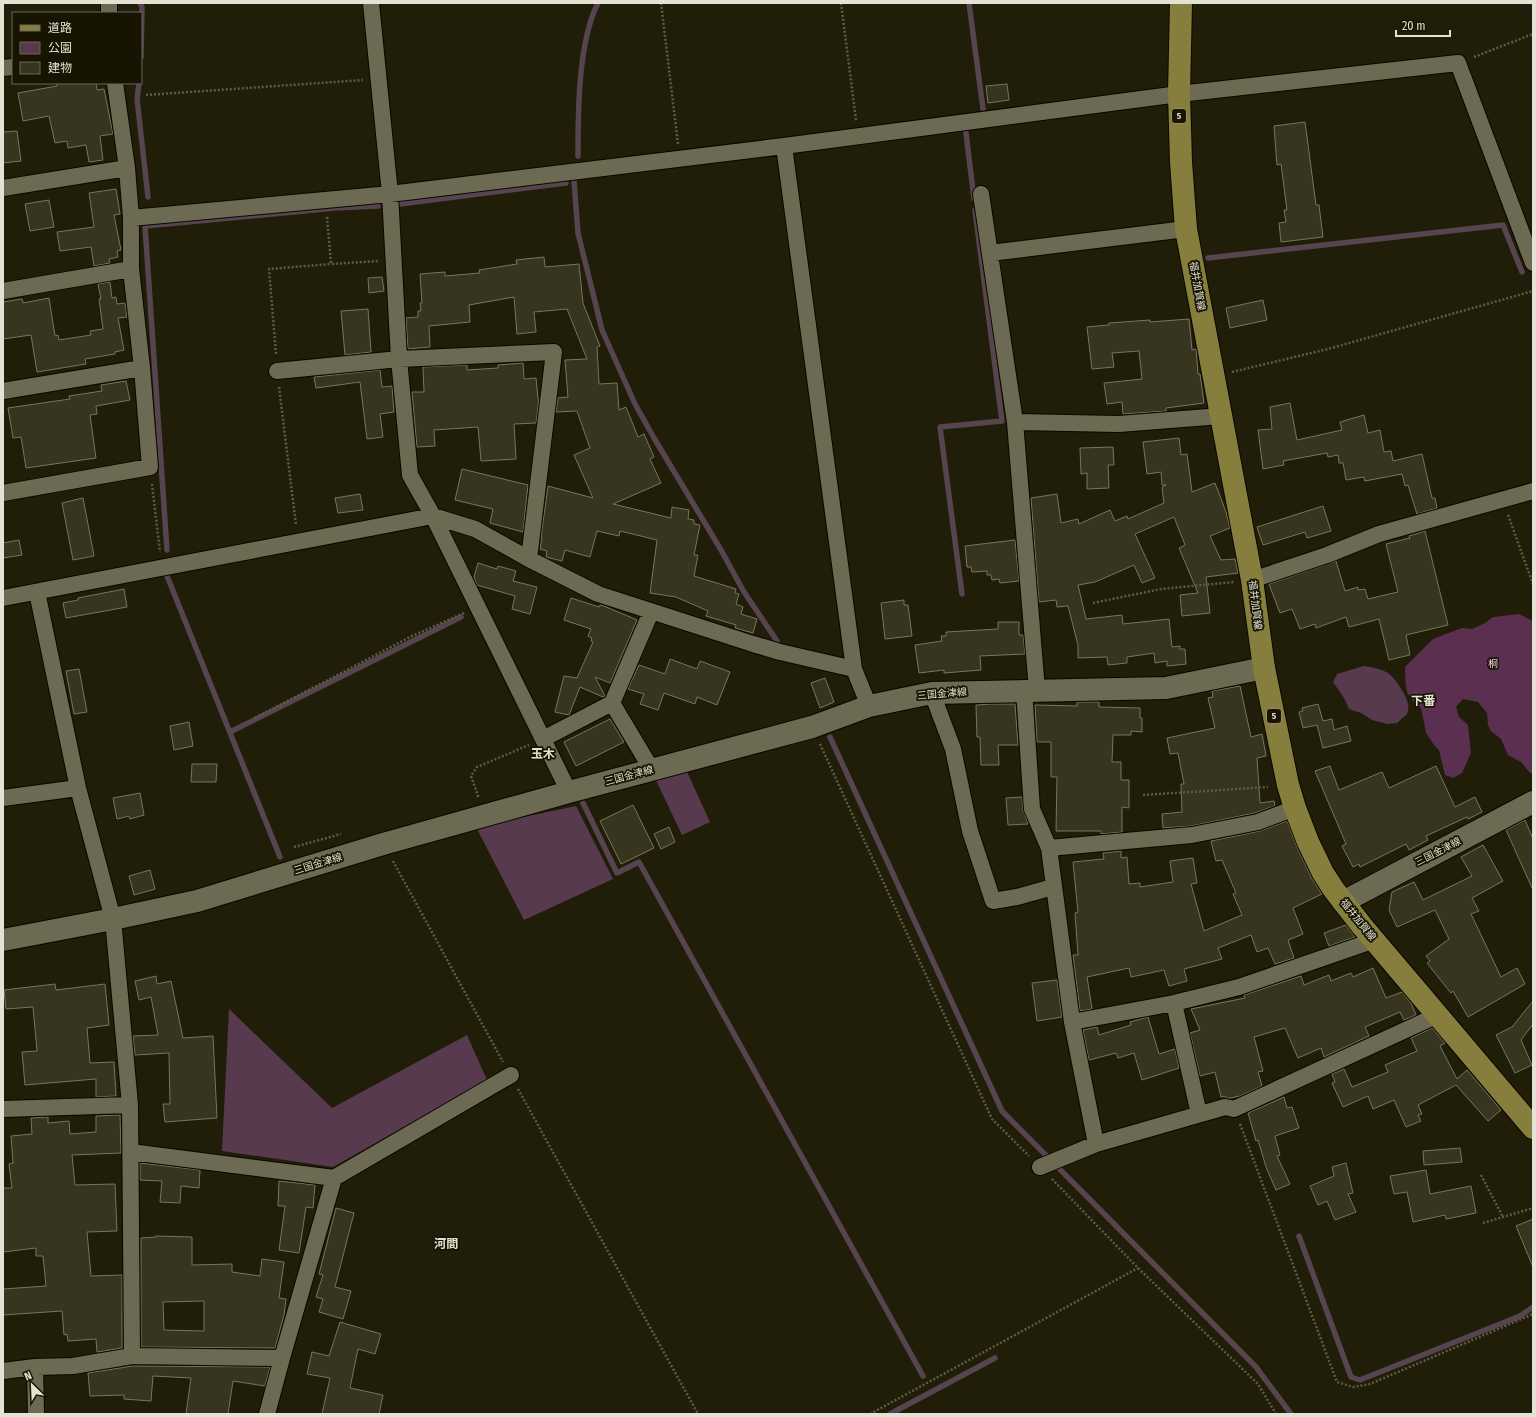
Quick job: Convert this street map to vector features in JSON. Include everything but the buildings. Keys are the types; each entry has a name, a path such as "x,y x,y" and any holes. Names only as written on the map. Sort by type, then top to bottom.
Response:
{"main road":[{"name":"福井加賀線","path":"1180,3 1179,94 1181,162 1186,229 1221,416 1246,581 1288,785 1295,808 1308,842 1323,873 1343,902 1533,1128"},
{"name":"三国金津線","path":"3,940 197,901 383,844 812,727 869,706 932,693 1166,688 1264,668"},
{"name":"三国金津線","path":"1343,902 1533,802"}],"street":[{"path":"371,3 390,194 399,359 410,475 433,516 570,792"},
{"path":"130,218 390,194 784,146 1179,94 1458,63 1533,263"},
{"path":"3,493 150,467 142,368 131,269 127,168 115,84"},
{"path":"784,146 854,668 869,706"},
{"path":"3,188 127,168"},
{"path":"981,194 1015,422 1031,690 1032,809 1049,848 1072,1022 1096,1144"},
{"path":"990,253 1186,229"},
{"path":"3,291 131,269"},
{"path":"277,370 399,359 554,352 529,559"},
{"path":"3,392 142,368"},
{"path":"1015,422 1119,424 1221,416"},
{"path":"1246,581 1327,555 1379,534 1502,501 1533,491"},
{"path":"3,598 433,516 475,529 529,559 598,594 780,652 854,668"},
{"path":"37,592 78,788 113,919 130,1104 132,1356"},
{"path":"543,739 612,703 651,612"},
{"path":"932,693 953,749 970,830 993,901 1017,897 1053,887"},
{"path":"612,703 652,770"},
{"path":"3,798 78,788"},
{"path":"1049,848 1192,835 1258,822 1295,808"},
{"path":"1072,1022 1174,1003 1239,987 1375,940"},
{"path":"1174,1003 1199,1114"},
{"path":"1040,1167 1096,1144 1225,1107 1234,1109 1438,1015"},
{"path":"131,1152 334,1178 511,1076"},
{"path":"3,1109 130,1104"},
{"path":"267,1414 334,1178"},
{"path":"3,1371 35,1367 74,1366 132,1356 282,1358"},
{"path":"35,1367 36,1414"}],"path":[{"path":"661,3 678,144"},
{"path":"841,3 856,120"},
{"path":"1458,63 1533,34"},
{"path":"146,95 366,80"},
{"path":"326,200 331,264 393,260"},
{"path":"1213,377 1328,349 1533,291"},
{"path":"150,467 162,568"},
{"path":"1502,501 1533,584"},
{"path":"1093,603 1161,589 1246,581"},
{"path":"255,718 412,636 477,607"},
{"path":"812,727 992,1119 1138,1268 1258,1384 1276,1414"},
{"path":"471,798 478,796 471,776 477,767 543,739"},
{"path":"1143,795 1288,785"},
{"path":"294,847 348,832"},
{"path":"383,844 698,1414"},
{"path":"1234,1109 1337,1382 1353,1387 1370,1384 1533,1314"},
{"path":"1481,1175 1503,1217"},
{"path":"1483,1223 1533,1208"},
{"path":"870,1414 1138,1268"}],"green space":[{"name":"桐","path":"1519,614 1533,621 1533,774 1530,773 1521,762 1508,755 1501,739 1491,731 1488,725 1487,713 1478,702 1463,699 1456,707 1459,717 1468,725 1471,753 1462,773 1453,778 1445,775 1439,750 1426,733 1421,708 1408,694 1405,667 1433,639 1462,628 1472,629 1485,623 1493,617"},
{"path":"1364,666 1376,668 1388,673 1403,692 1407,701 1408,710 1407,714 1397,723 1387,724 1372,720 1361,713 1349,709 1344,698 1333,682 1337,674"},
{"path":"687,772 710,822 682,835 654,776"},
{"path":"576,806 613,879 524,920 476,827"},
{"path":"229,1009 332,1108 467,1035 487,1080 333,1167 222,1151"}],"waterway":[{"path":"140,3 142,12"},
{"path":"578,156 580,78 586,37 591,19 598,3"},
{"path":"969,3 983,109"},
{"path":"139,84 137,99 148,197"},
{"path":"966,133 974,199"},
{"path":"574,181 578,233 602,330 635,404 654,438 721,550 744,592 777,641"},
{"path":"400,204 566,183"},
{"path":"167,550 145,226 335,208 378,206"},
{"path":"962,594 940,427 1002,421 975,210"},
{"path":"1208,258 1503,225 1522,272"},
{"path":"167,576 280,857"},
{"path":"232,731 461,617"},
{"path":"830,737 1002,1111 1256,1367 1291,1414"},
{"path":"583,803 617,873 639,862 923,1376"},
{"path":"1299,1236 1351,1377 1360,1380 1520,1316 1533,1307"},
{"path":"890,1414 995,1358"}],"district":[{"name":"下番","path":"1423,701"},
{"name":"玉木","path":"543,754"},
{"name":"河間","path":"446,1244"}]}
